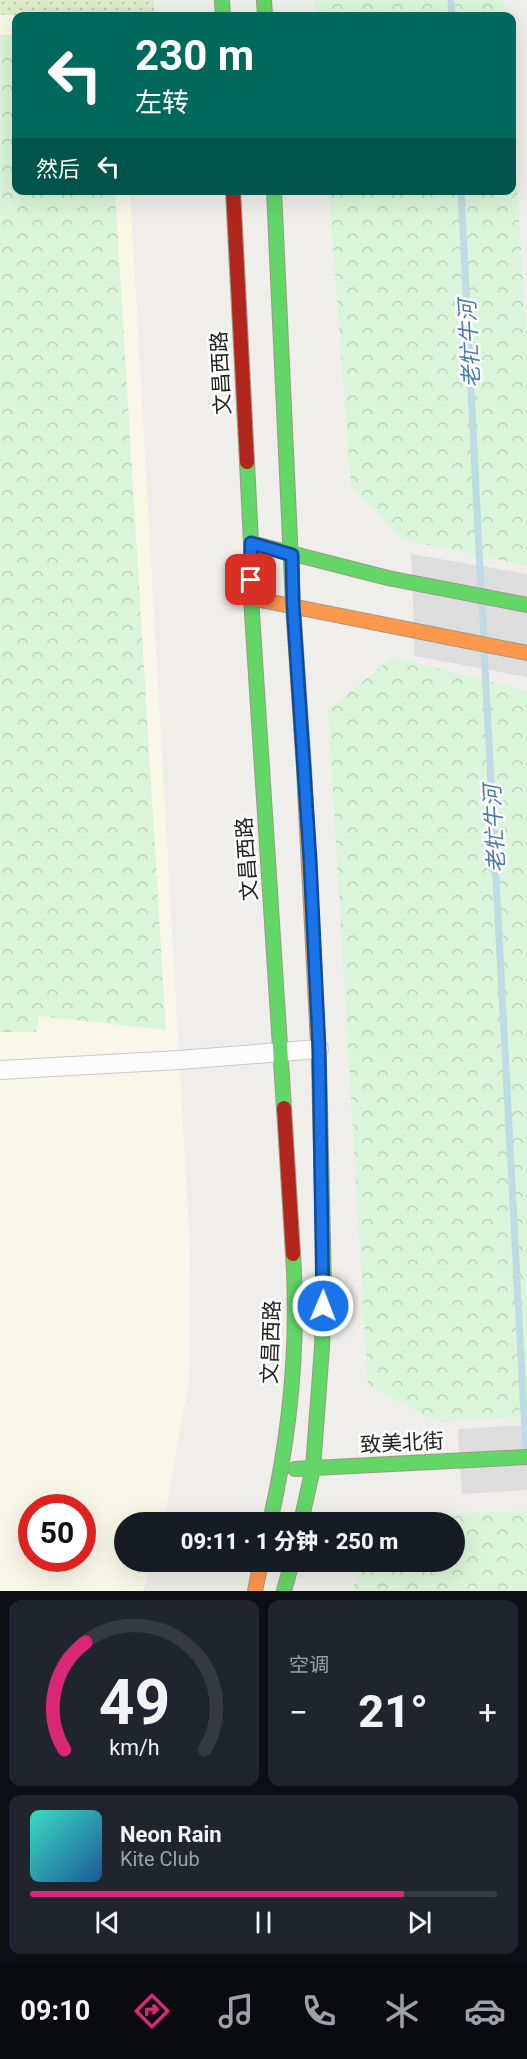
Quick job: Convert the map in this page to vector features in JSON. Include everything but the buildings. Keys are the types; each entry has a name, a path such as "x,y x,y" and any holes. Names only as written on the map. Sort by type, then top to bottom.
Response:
{"main road":[{"name":"文昌西路","path":"232,195 252,598 294,1266 294,1372 272,1512"},
{"path":"274,195 293,605 310,860 319,1049 324,1295 313,1468 303,1512"},
{"path":"251,543 412,584 527,605"},
{"path":"252,598 527,653"},
{"name":"致美北街","path":"280,1470 527,1457"},
{"path":"255,1591 259,1572"},
{"path":"285,1591 290,1572"}],"street":[{"path":"0,1070 319,1049"}],"shaded area":[{"path":"0,15 12,15 12,195 130,195 190,1249 189,1380 166,1512 114,1512 114,1572 150,1572 143,1591 0,1591"}],"green space":[{"path":"0,0 153,0 154,12 12,12 12,15 0,15"},
{"path":"314,0 504,0 505,12 315,12"},
{"path":"0,35 12,35 12,195 115,195 166,1030 39,1016 36,1032 0,1032"},
{"path":"516,170 527,339 527,566 401,539 351,486 329,195 516,195"},
{"path":"393,657 527,691 527,1416 438,1422 368,1385 328,710"},
{"path":"527,1511 527,1591 352,1591 359,1572 465,1572 465,1513"}],"pier":[{"path":"411,554 527,574 527,677 415,656"},
{"path":"527,1425 527,1490 462,1494 458,1429"}],"waterway":[{"name":"老牤牛河","path":"451,0 452,12"},
{"name":"老牤牛河","path":"461,195 481,590"},
{"name":"老牤牛河","path":"482,601 484,638"},
{"name":"老牤牛河","path":"484,649 526,1453"}],"traffic: fast":[{"path":"222,0 223,12"},
{"path":"264,0 265,12"},
{"path":"274,195 293,605 304,769"},
{"path":"247,462 251,598 284,1108"},
{"path":"251,543 388,578 527,605"},
{"path":"303,1512 313,1468 322,1347 324,1285 319,1064"},
{"path":"272,1512 288,1423 294,1355 293,1254"},
{"path":"295,1469 527,1457"},
{"path":"284,1591 289,1572"}],"traffic: slow":[{"path":"251,598 527,653"},
{"path":"304,769 319,1064"},
{"path":"255,1591 259,1572"}],"traffic: jam":[{"path":"233,195 247,462"},
{"path":"284,1108 293,1254"}],"route":[{"path":"251,580 251,543 292,555 319,1049 323,1306"}]}
